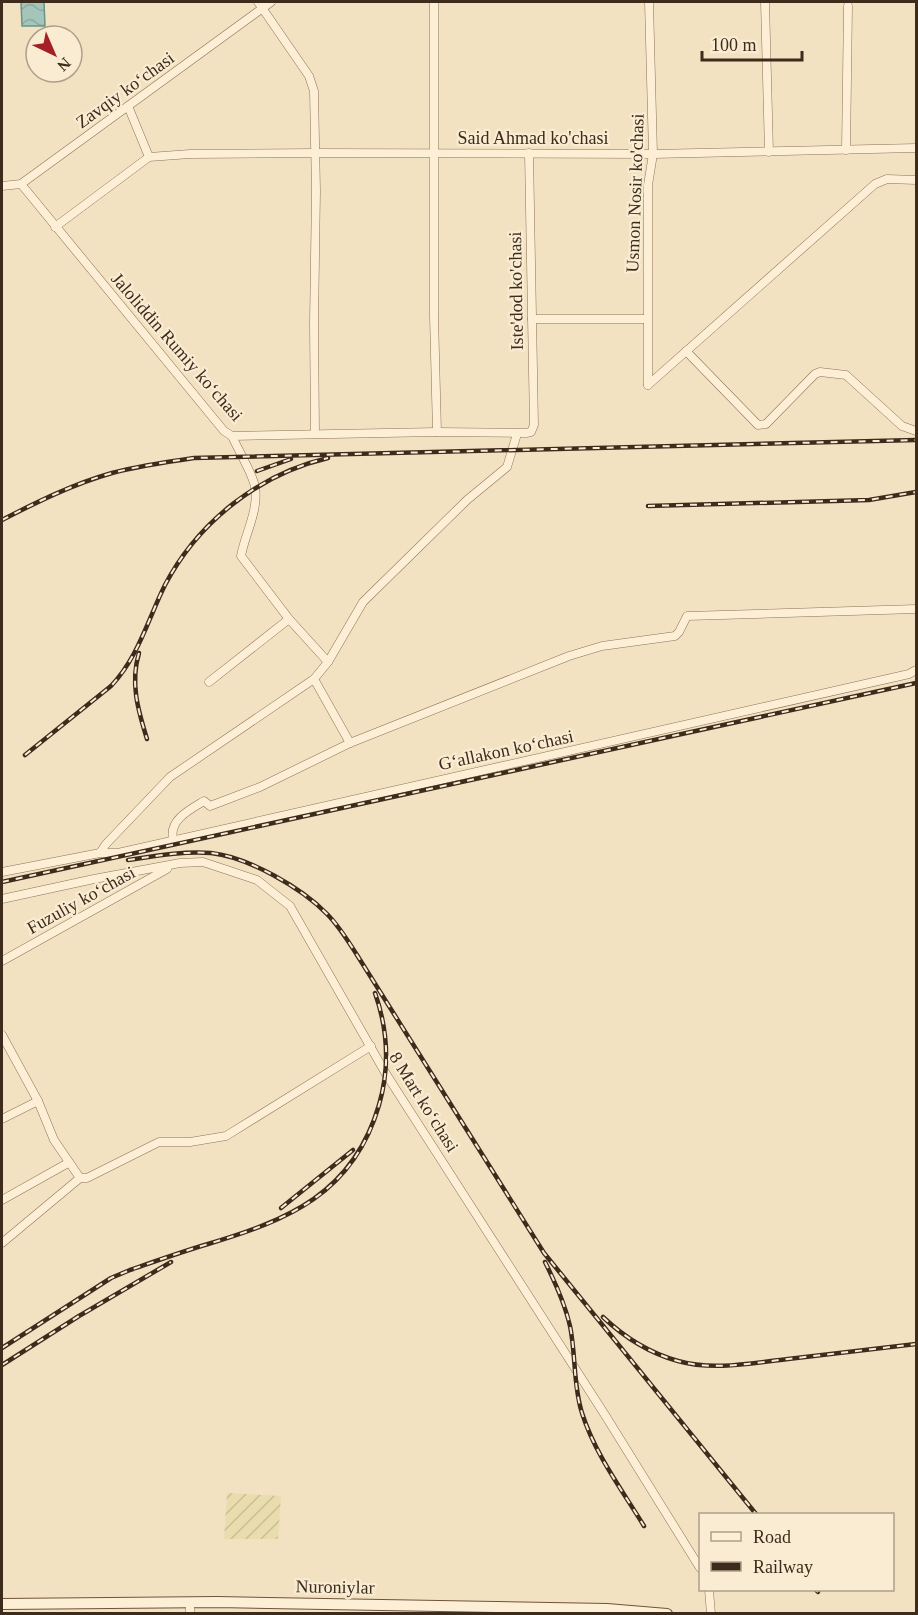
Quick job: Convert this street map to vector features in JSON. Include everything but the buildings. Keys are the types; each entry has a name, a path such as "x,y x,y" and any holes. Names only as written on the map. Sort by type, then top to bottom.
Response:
{"main road":[{"name":"Nuroniylar","path":"2,1604 190,1608 595,1609 667,1614"}],"street":[{"name":"Zavqiy koʻchasi","path":"21,184 128,106 261,4 271,2"},
{"path":"434,2 434,356 437,432"},
{"name":"Usmon Nosir ko'chasi","path":"649,2 653,154 648,185 648,384 686,351"},
{"path":"765,2 770,152"},
{"path":"261,4 309,76 314,91 315,433"},
{"path":"846,150 848,6"},
{"path":"55,227 149,157 128,106"},
{"name":"Said Ahmad ko'chasi","path":"149,157 190,154 315,153 653,154 916,148"},
{"name":"Iste'dod ko'chasi","path":"528,153 533,429"},
{"path":"916,180 887,179 875,184 686,351 758,425 766,424 815,374 820,372 846,375 902,426 916,431"},
{"path":"2,186 21,184"},
{"name":"Jaloliddin Rumiy koʻchasi","path":"21,184 224,431 232,436 437,432 517,434 531,432 533,429"},
{"path":"532,319 647,319"},
{"path":"100,853 170,777 314,680 328,662 363,602 467,500 507,467 517,434"},
{"path":"232,436 255,487 252,518 244,538 241,556 289,619 328,662"},
{"path":"172,839 171,830 174,823 201,802 205,801 210,806 243,795 350,743 569,656 602,646 675,636 687,616 916,609"},
{"path":"209,682 289,619"},
{"name":"Gʻallakon koʻchasi","path":"2,872 100,853 118,853 172,839 665,730 909,674 916,670"},
{"path":"314,680 350,743"},
{"name":"8 Mart koʻchasi","path":"2,899 94,879 203,862 257,880 290,906 386,1074 624,1444 699,1566"},
{"name":"Fuzuliy koʻchasi","path":"2,961 174,865"},
{"path":"2,1035 38,1101 54,1140 80,1178"},
{"path":"2,1243 80,1178 87,1178 159,1142 190,1142 226,1136 371,1047"},
{"path":"2,1119 38,1101"},
{"path":"2,1200 68,1163"},
{"path":"709,1591 711,1614"}],"shaded area":[{"path":"227,1493 281,1496 278,1539 224,1539"}],"water":[{"path":"21,2 44,2 45,24 24,24 22,26"}],"railway":[{"path":"2,520 98,477 132,468 194,458 916,440"},
{"path":"25,755 111,686 120,675 135,651 165,585 179,562 213,521 233,504 278,476 303,465 328,458"},
{"path":"257,471 291,459"},
{"path":"648,506 869,500 916,492"},
{"path":"139,653 135,686 147,739"},
{"path":"2,882 916,683"},
{"path":"128,860 190,853 226,856 274,875 304,894 327,914 354,950 544,1253 755,1513"},
{"path":"2,1348 111,1278 265,1225 314,1199 335,1182 353,1161 367,1136 383,1091 386,1063 385,1035 375,993"},
{"path":"281,1208 353,1150"},
{"path":"2,1365 171,1262"},
{"path":"545,1262 568,1318 577,1392 587,1428 644,1526"},
{"path":"603,1317 628,1338 647,1349 667,1358 691,1364 719,1366 747,1364 916,1344"}]}
